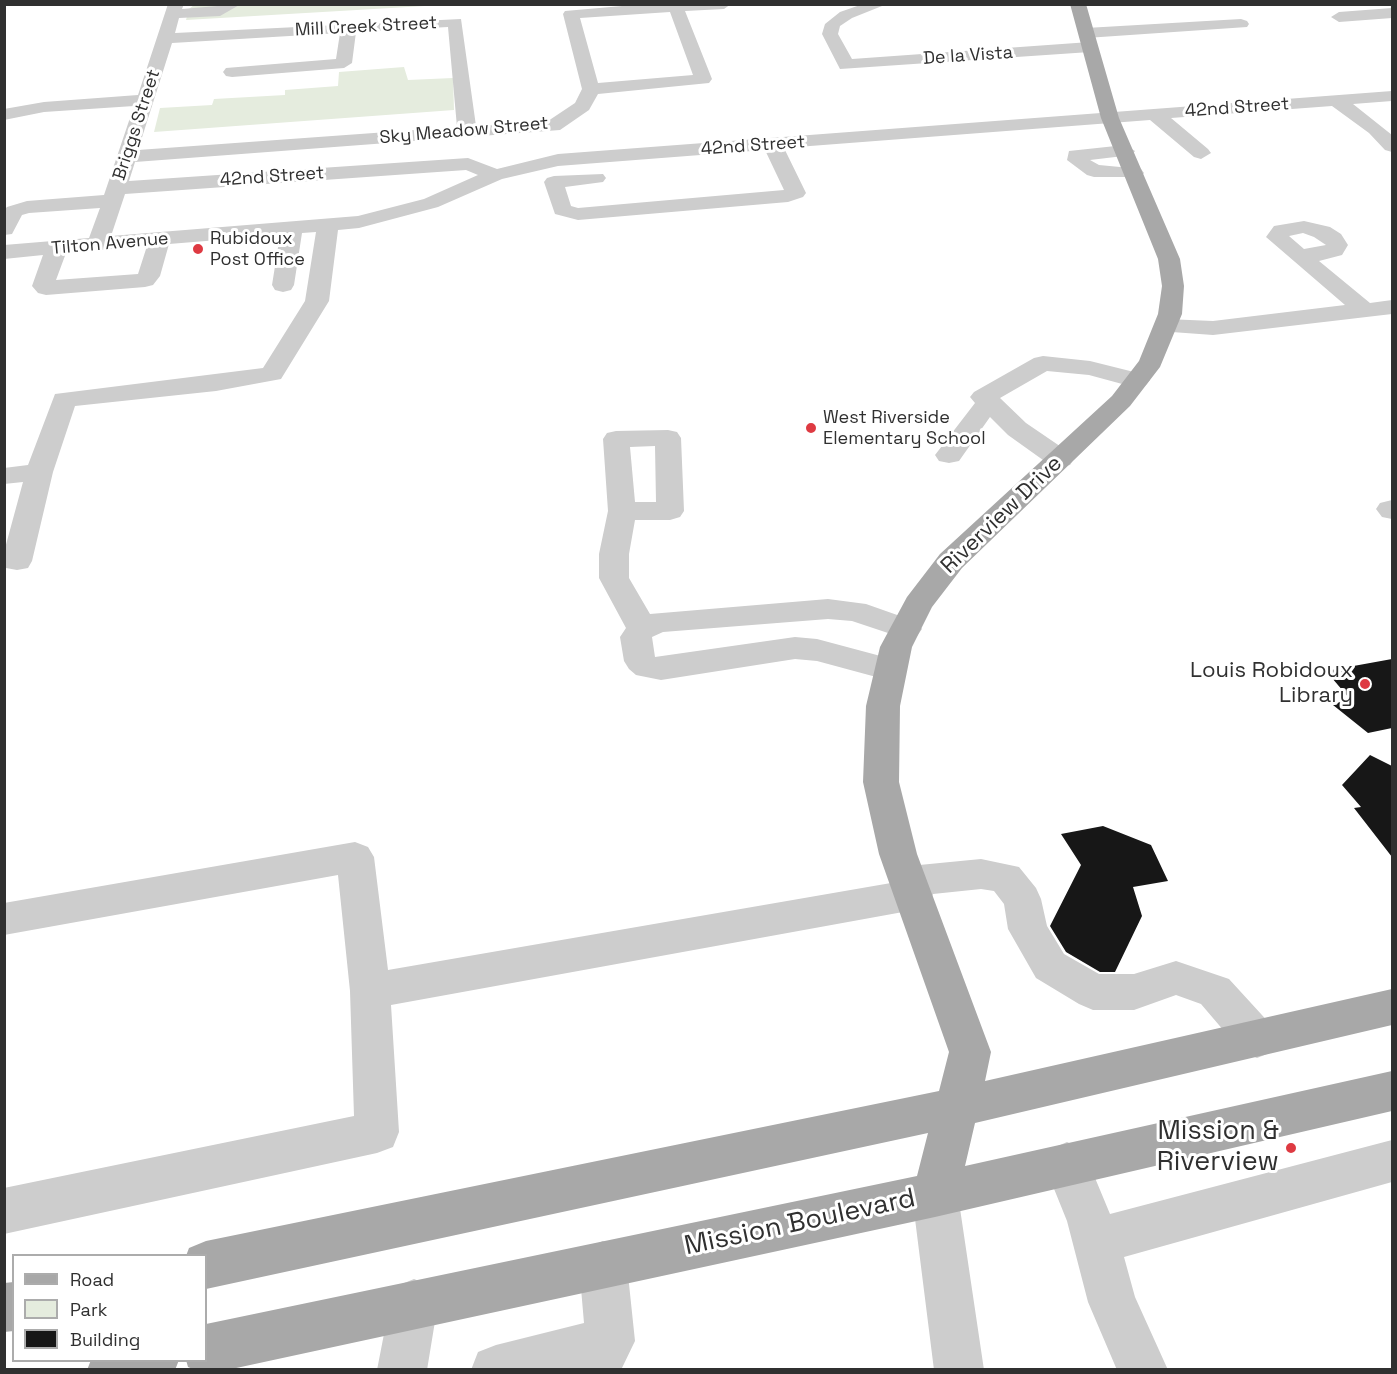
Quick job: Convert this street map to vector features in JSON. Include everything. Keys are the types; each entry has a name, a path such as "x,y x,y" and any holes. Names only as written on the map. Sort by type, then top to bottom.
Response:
{"main road":[{"name":"Riverview Drive","path":"935,1194 970,1052 898,854 881,782 883,706 896,647 918,604 951,561 1121,400 1151,362 1170,315 1173,286 1169,259 1110,118 1078,4"},
{"path":"207,1265 957,1107 1392,1007"},
{"name":"Mission Boulevard","path":"207,1349 935,1194 1392,1091"}],"street":[{"path":"174,9 220,11 234,4"},
{"path":"676,7 703,78 591,88 571,14 676,7 724,4"},
{"name":"De la Vista","path":"880,4 846,15 833,24 830,34 846,65 1241,24"},
{"name":"Briggs Street","path":"98,245 174,9"},
{"path":"1339,17 1392,13"},
{"name":"Mill Creek Street","path":"166,38 455,22 467,132"},
{"path":"232,72 344,63 348,27"},
{"name":"Sky Meadow Street","path":"127,157 553,126 583,106 591,88"},
{"name":"42nd Street","path":"4,229 14,211 115,194 286,206 468,164 495,175 558,160 1392,96"},
{"path":"4,115 44,107 143,100"},
{"path":"1337,101 1376,129 1392,146"},
{"path":"1155,115 1201,153"},
{"path":"998,126 1015,144"},
{"path":"625,155 626,176 554,182 562,210 578,214 788,196 796,192 772,144"},
{"name":"Tilton Avenue","path":"4,252 160,240 286,206 328,225 359,222 431,203 495,175"},
{"path":"283,285 286,206"},
{"path":"17,561 39,472 64,399 216,384 272,374 317,301 328,225"},
{"path":"57,248 43,286 46,288 145,280 149,276 160,240"},
{"path":"1300,256 1376,309 1392,327"},
{"path":"1166,326 1213,328 1376,309"},
{"path":"1060,459 1017,429 983,398 1043,363 1090,368 1137,380"},
{"path":"949,455 977,415 990,403"},
{"path":"4,476 39,472"},
{"path":"622,511 614,554 614,578 642,628"},
{"path":"891,670 817,650 795,648 661,669 647,667 640,661 636,637 642,628 660,622 828,609 855,611 906,628"},
{"path":"4,919 355,856 370,991 377,1132 4,1210"},
{"path":"370,991 981,874 1006,878 1022,898 1028,929 1050,966 1094,992 1134,992 1176,978 1215,991 1257,1039"},
{"path":"1096,1241 1392,1161"},
{"path":"1067,1164 1096,1241 1112,1302 1143,1370"},
{"name":"Riverview Drive","path":"935,1194 959,1370"},
{"path":"496,1370 601,1355 603,1265"},
{"path":"402,1370 414,1303"}],"green space":[{"path":"194,5 442,5 186,20 189,9"},
{"path":"404,67 408,80 453,78 454,110 154,132 160,108 212,105 214,99 285,95 285,90 338,86 339,72"}],"building":[{"name":"Louis Robidoux Library","path":"1392,659 1392,728 1368,733 1333,705 1349,698 1326,671"},
{"name":"Louis Robidoux Library","path":"1370,755 1392,766 1392,857 1354,808 1361,807 1342,785"},
{"path":"1103,826 1151,845 1168,881 1133,887 1142,916 1115,972 1100,972 1066,952 1050,926 1081,865 1061,834"}],"place":[{"name":"Rubidoux Post Office","path":"198,249"},
{"name":"West Riverside Elementary School","path":"811,428"},
{"name":"Louis Robidoux Library","path":"1365,684"},
{"name":"Mission & Riverview","path":"1291,1148"}]}
